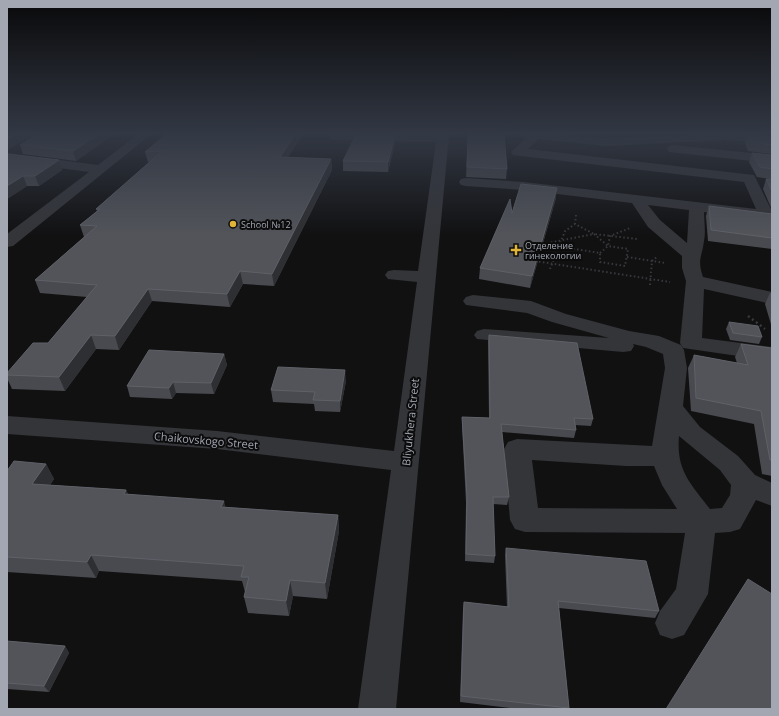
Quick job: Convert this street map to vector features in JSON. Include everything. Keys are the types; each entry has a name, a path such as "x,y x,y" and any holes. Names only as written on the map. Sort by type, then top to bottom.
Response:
{"street":[{"path":"95,168 100,169"},
{"name":"Bliyukhera Street","path":"377,709 438,168"},
{"path":"466,182 524,186 769,215 758,183 749,178 663,168"},
{"path":"7,242 100,169"},
{"path":"638,200 642,211 690,267 767,297"},
{"path":"672,623 692,594 702,521 669,472 666,456 666,440 676,368 682,346 690,267 696,241 697,207"},
{"path":"394,275 426,277"},
{"path":"473,301 531,307 559,318 627,337 682,346"},
{"path":"484,335 682,346 772,354"},
{"path":"671,407 691,433 729,463 745,483 772,495"},
{"name":"Chaikovskogo Street","path":"7,425 217,440 405,462"},
{"path":"666,456 626,456 517,449 525,520 730,520 744,497 745,483"}],"path":[{"path":"550,269 565,231 575,224 576,215"},
{"path":"610,236 650,220"},
{"path":"575,224 594,234 608,246 628,249 625,266 600,262 600,253 608,246 610,236"},
{"path":"600,253 543,244 594,234 610,236 690,267"},
{"path":"626,257 690,267"},
{"path":"532,261 552,264 690,267"}],"building":[{"path":"7,168 46,168 35,176 23,176 7,186"},
{"path":"142,168 326,168 272,274 240,271 227,294 148,289 115,336 91,335 59,377 7,375 7,373 33,343 48,343 97,285 35,280 97,226 80,225 100,209 96,209"},
{"path":"766,179 772,179 772,191"},
{"name":"Отделение гинекологии","path":"521,184 557,188 532,276 480,268 510,199 512,213"},
{"path":"709,206 772,214 772,238 711,230"},
{"path":"729,322 758,326 762,337 733,333"},
{"path":"489,335 577,343 593,419 574,418 576,430 501,424 509,497 493,497 495,556 466,554 467,496 462,417 490,418"},
{"path":"741,344 771,348 772,350 772,460 770,460 761,411 696,398 694,355 748,365"},
{"path":"149,350 224,354 211,383 173,382 169,388 127,386"},
{"path":"278,367 345,370 340,401 313,400 315,392 271,390"},
{"path":"14,461 46,464 32,484 126,490 124,494 224,501 221,507 338,515 325,583 290,580 286,601 244,597 249,577 241,577 244,566 91,555 87,562 7,557 7,471"},
{"path":"506,548 646,561 659,611 558,601 569,708 461,696 464,602 509,607"},
{"path":"748,579 772,594 772,709 666,709"},
{"path":"7,641 65,646 44,686 7,683"}],"place":[{"name":"School №12","path":"233,224"},
{"name":"Отделение гинекологии","path":"516,250"}]}
